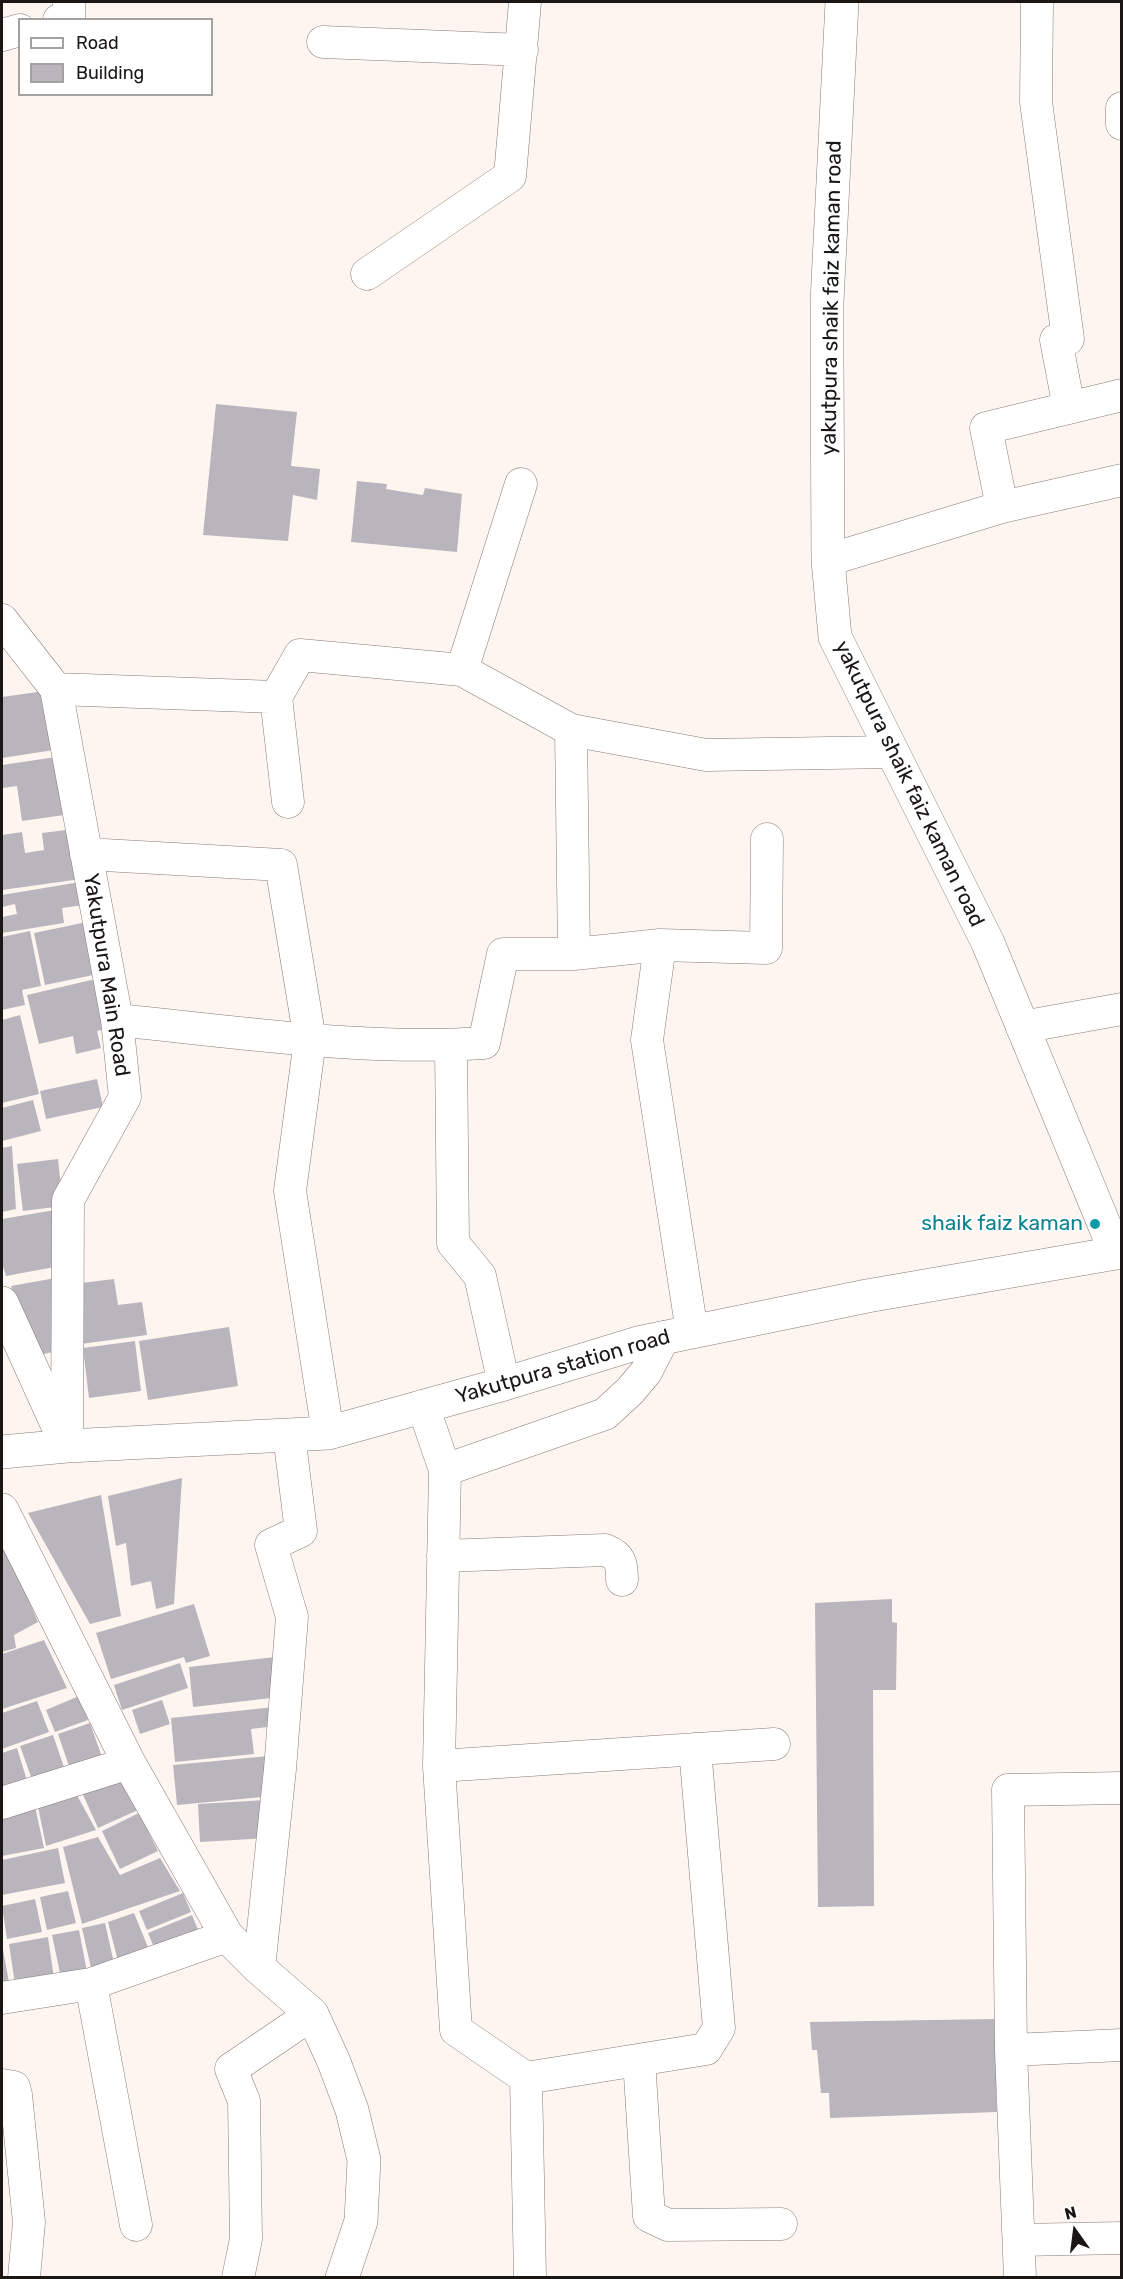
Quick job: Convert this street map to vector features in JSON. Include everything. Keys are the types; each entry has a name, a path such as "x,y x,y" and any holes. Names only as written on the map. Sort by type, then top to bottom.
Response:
{"street":[{"path":"66,18 69,17 69,2"},
{"path":"367,274 510,176 525,2"},
{"name":"yakutpura shaik faiz kaman road","path":"842,2 827,302 828,560 835,637 988,943 1119,1253"},
{"path":"1037,2 1036,102 1068,339 1056,340 1069,408"},
{"path":"2,35 18,31"},
{"path":"323,42 522,50"},
{"path":"1122,108 1122,124"},
{"path":"1002,507 986,428 1122,395"},
{"path":"828,560 1002,507 1122,480"},
{"path":"462,670 521,484"},
{"name":"Yakutpura Main Road","path":"2,620 56,689 117,1020 125,1096 68,1200 67,1446"},
{"path":"288,802 276,697 300,654 462,670 571,730 706,755 892,752"},
{"path":"56,689 276,697"},
{"path":"571,730 574,954"},
{"path":"117,1020 310,1040 451,1045 484,1043 503,954 574,954 660,945 766,948 767,839"},
{"path":"86,854 281,865 310,1040 290,1191 328,1433"},
{"path":"445,1470 605,1414 630,1391 678,1335 647,1040 660,945"},
{"path":"1022,1027 1122,1009"},
{"path":"451,1045 453,1243 480,1276 504,1384"},
{"name":"Yakutpura station road","path":"2,1452 67,1446 328,1433 504,1384 638,1343 867,1296 1119,1253"},
{"path":"3,1308 67,1446"},
{"path":"423,1406 445,1470 439,1766 456,2030 526,2078 706,2049 719,2028 695,1749"},
{"path":"258,1968 280,1769 292,1617 271,1545 301,1532 288,1435"},
{"path":"2,1510 129,1763 227,1936 258,1968 312,2014 334,2062 352,2110 363,2160 361,2221 342,2277"},
{"path":"443,1556 605,1550 613,1553 622,1563 622,1580"},
{"path":"439,1766 774,1744"},
{"path":"2,1803 129,1763"},
{"path":"1020,2277 1011,2050 1008,1790 1122,1788"},
{"path":"2,1998 91,1984 227,1936"},
{"path":"91,1984 136,2225"},
{"path":"238,2277 246,2239 244,2101 231,2069 312,2014"},
{"path":"1011,2050 1122,2045"},
{"path":"639,2060 649,2216 668,2225 781,2224"},
{"path":"526,2078 530,2277"},
{"path":"2,2085 14,2087 16,2095 28,2222 24,2277"},
{"path":"1019,2240 1122,2238"}],"building":[{"path":"216,404 297,412 291,466 320,469 317,500 293,495 288,541 203,535"},
{"path":"357,481 387,484 386,489 423,495 425,488 462,494 457,552 351,542"},
{"path":"52,690 60,749 2,758 2,697"},
{"path":"63,756 71,814 22,821 17,786 2,788 2,765"},
{"path":"74,829 81,879 2,890 2,835 22,832 25,853 44,850 42,833"},
{"path":"80,882 84,905 62,908 64,923 2,933 2,917 17,914 15,904 2,907 2,895"},
{"path":"87,922 98,974 45,985 34,933"},
{"path":"30,931 41,986 22,990 25,1005 2,1010 2,937"},
{"path":"100,978 112,1027 97,1031 101,1048 76,1054 73,1036 39,1044 27,995"},
{"path":"20,1015 39,1094 2,1103 2,1020"},
{"path":"97,1079 103,1107 46,1119 40,1091"},
{"path":"33,1100 41,1131 2,1141 2,1108"},
{"path":"12,1146 16,1209 2,1212 2,1148"},
{"path":"58,1159 63,1206 23,1211 17,1164"},
{"path":"61,1209 60,1266 6,1276 2,1263 2,1219"},
{"path":"61,1277 60,1350 36,1356 11,1286"},
{"path":"114,1279 118,1305 142,1302 147,1335 81,1344 73,1284"},
{"path":"229,1327 238,1386 148,1400 139,1341"},
{"path":"135,1341 141,1391 89,1398 83,1348"},
{"path":"182,1478 174,1604 156,1609 151,1581 131,1586 126,1543 116,1546 108,1496"},
{"path":"101,1495 121,1616 90,1624 28,1513"},
{"path":"2,1538 38,1622 14,1635 16,1648 2,1652"},
{"path":"892,1599 892,1622 897,1623 896,1690 873,1690 874,1906 818,1907 815,1603"},
{"path":"194,1604 210,1656 186,1663 184,1657 111,1679 96,1633"},
{"path":"44,1640 67,1688 2,1709 2,1654"},
{"path":"275,1657 280,1697 193,1707 189,1667"},
{"path":"180,1663 188,1688 122,1710 114,1685"},
{"path":"79,1696 88,1720 55,1732 46,1710"},
{"path":"162,1700 170,1724 140,1734 132,1710"},
{"path":"37,1701 49,1732 2,1749 2,1713"},
{"path":"274,1707 276,1726 251,1729 254,1754 175,1762 171,1718"},
{"path":"90,1723 103,1760 71,1772 58,1734"},
{"path":"53,1735 66,1773 34,1785 20,1746"},
{"path":"17,1748 29,1787 2,1795 2,1753"},
{"path":"269,1756 273,1796 177,1805 173,1765"},
{"path":"119,1770 138,1810 98,1828 80,1788"},
{"path":"72,1786 96,1830 46,1846 36,1797"},
{"path":"33,1797 44,1848 2,1856 2,1806"},
{"path":"266,1800 268,1838 200,1842 198,1804"},
{"path":"139,1813 158,1851 120,1869 102,1831"},
{"path":"98,1837 120,1875 160,1858 180,1891 82,1924 63,1847"},
{"path":"58,1848 65,1883 2,1895 2,1860"},
{"path":"68,1891 76,1923 47,1930 40,1897"},
{"path":"183,1893 191,1912 147,1930 139,1911"},
{"path":"35,1899 42,1932 7,1939 2,1906"},
{"path":"134,1913 152,1957 120,1969 108,1922"},
{"path":"192,1915 201,1937 157,1955 148,1933"},
{"path":"105,1923 116,1972 93,1977 82,1928"},
{"path":"79,1930 88,1977 62,1983 52,1935"},
{"path":"48,1937 55,1985 16,1991 9,1944"},
{"path":"2,1944 11,1993 2,1994"},
{"path":"996,2019 1002,2091 996,2092 997,2112 830,2118 829,2093 821,2093 817,2050 812,2050 810,2022"}],"place":[{"name":"shaik faiz kaman","path":"1095,1224"}]}
